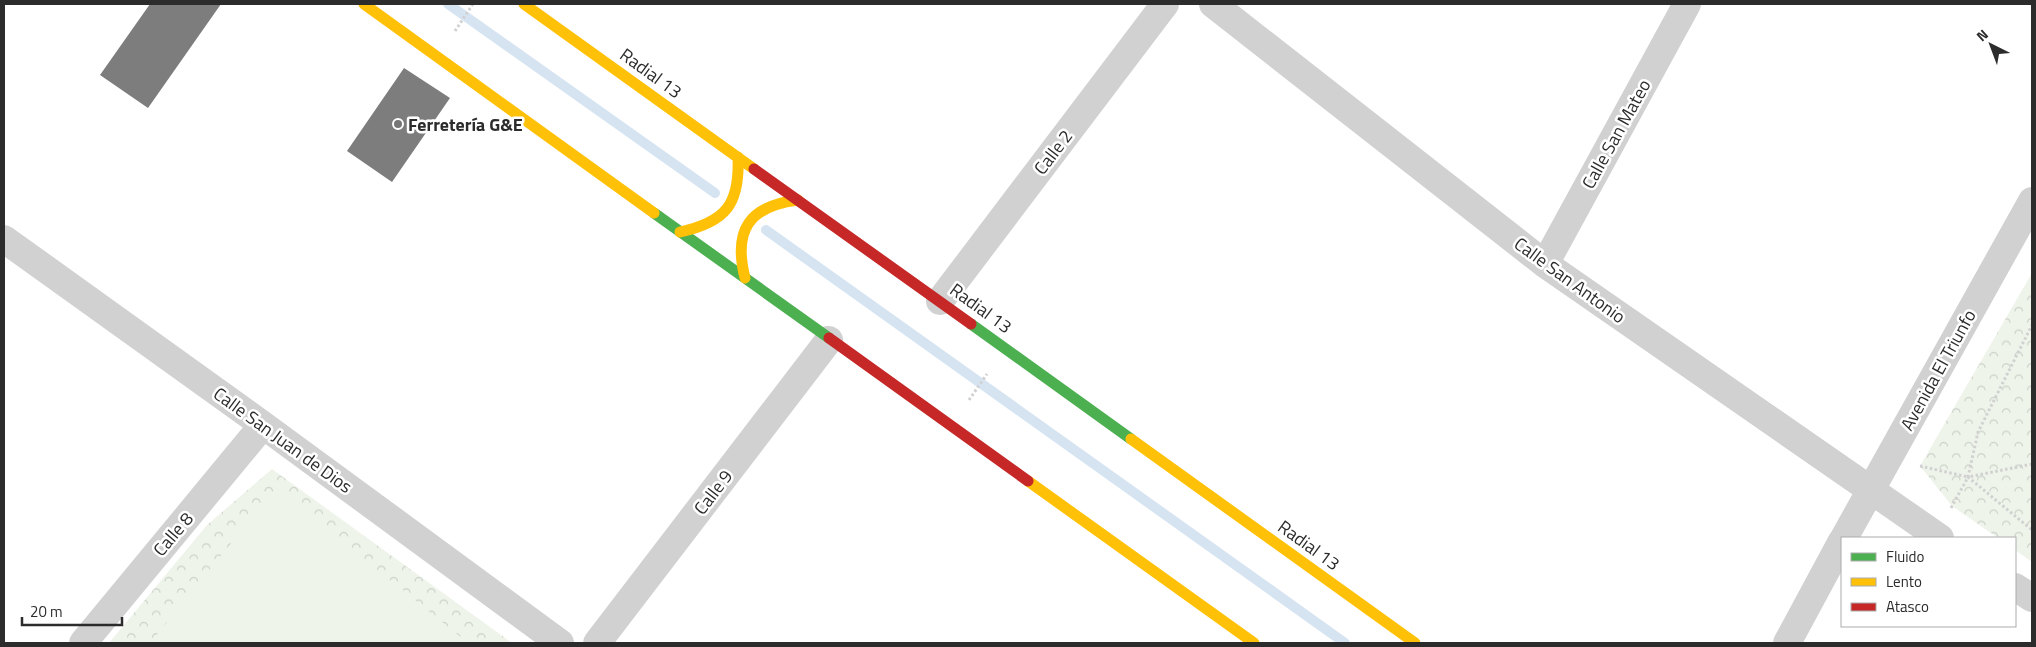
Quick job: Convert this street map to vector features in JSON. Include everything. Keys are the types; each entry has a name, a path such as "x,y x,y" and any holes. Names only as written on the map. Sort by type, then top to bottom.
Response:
{"main road":[{"path":"364,4 829,340 1254,643"},
{"name":"Radial 13","path":"524,4 940,300 1415,643"},
{"path":"680,232 702,228 721,218 735,200 740,178 738,157"},
{"path":"745,278 739,260 740,240 748,223 761,209 779,201 798,200"}],"street":[{"name":"Calle 2","path":"940,300 1166,4"},
{"name":"Calle San Antonio","path":"1213,4 1545,264 1938,537"},
{"name":"Calle San Mateo","path":"1545,264 1687,4"},
{"name":"Avenida El Triunfo","path":"1845,537 2032,201"},
{"name":"Calle San Juan de Dios","path":"4,239 263,425 560,643"},
{"name":"Calle 9","path":"597,643 829,340"},
{"name":"Calle 8","path":"83,643 263,425"},
{"name":"Avenida El Triunfo","path":"1787,643 1841,544"},
{"path":"2016,588 2032,598"}],"path":[{"path":"454,32 473,4"},
{"path":"1938,537 1968,477 1978,432 2032,325"},
{"path":"969,400 991,368"},
{"path":"1871,489 1920,466 1968,477 2032,464"},
{"path":"1968,477 2032,530"}],"green space":[{"path":"2032,273 2032,562 2016,551 2016,537 1997,537 1952,506 1920,466"},
{"path":"272,469 512,643 109,643 207,525"},
{"path":"276,488 468,643 150,643"}],"building":[{"path":"150,4 221,4 148,108 100,75"},
{"name":"Ferretería G&E","path":"404,68 450,98 392,182 347,151"}],"waterway":[{"path":"448,4 715,193"},
{"path":"766,230 1345,643"}],"traffic: fast":[{"path":"654,213 829,338"},
{"path":"971,324 1131,439"}],"traffic: slow":[{"path":"364,4 654,213"},
{"path":"524,4 754,169"},
{"path":"680,232 709,223 727,208 733,199 736,187 738,157"},
{"path":"745,278 741,246 749,223 767,208 798,200"},
{"path":"1131,439 1415,643"},
{"path":"1028,481 1254,643"}],"traffic: jam":[{"path":"754,169 971,324"},
{"path":"829,338 1028,481"}],"place":[{"name":"Ferretería G&E","path":"398,124"}]}
